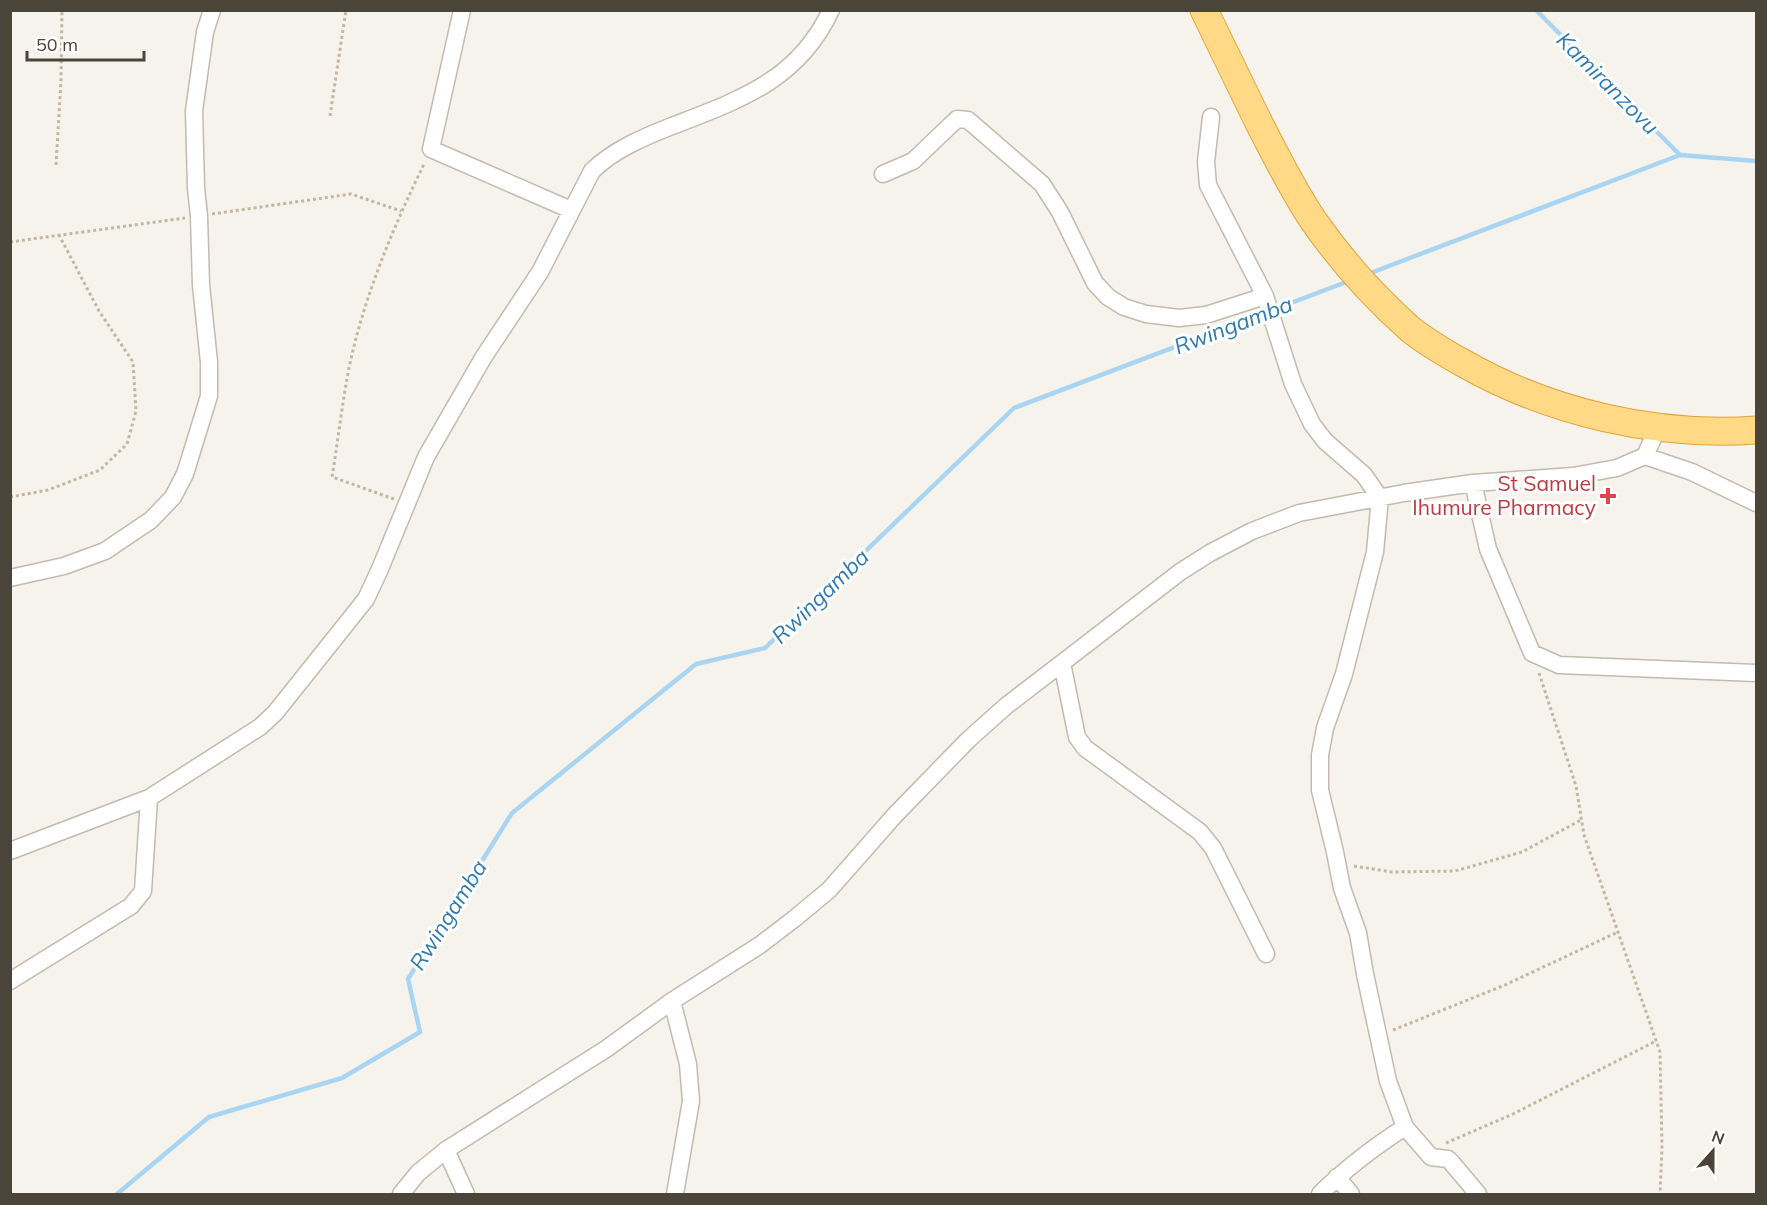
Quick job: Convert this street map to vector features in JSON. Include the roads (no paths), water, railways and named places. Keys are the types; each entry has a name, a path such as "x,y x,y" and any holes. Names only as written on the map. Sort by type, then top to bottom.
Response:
{"highway":[{"path":"1204,10 1283,171 1314,220 1352,270 1411,330 1485,376 1573,410 1624,422 1685,431 1756,430"}],"street":[{"path":"10,578 64,566 105,552 151,520 173,497 185,474 209,396 209,362 201,285 194,111 206,32 212,10"},
{"path":"462,10 430,150 571,210"},
{"path":"10,852 149,798 260,727 275,712 366,599 426,457 483,358 540,272 592,171 602,161 656,132 737,101 767,84 800,57 813,43 831,10"},
{"path":"1211,117 1206,162 1208,185 1265,296 1293,384 1312,424 1325,441 1364,475 1380,498 1375,552 1344,674 1325,728 1320,755 1320,790 1342,888 1358,933 1377,1036 1388,1081 1405,1127 1431,1157 1448,1159 1478,1194"},
{"path":"883,174 913,161 957,119 968,120 1042,184 1060,212 1095,283 1108,297 1124,307 1146,314 1179,318 1206,315 1265,296"},
{"path":"1646,456 1658,427"},
{"path":"401,1194 418,1173 446,1150 606,1049 672,1001 760,945 829,890 895,815 968,740 1006,706 1180,572 1241,537 1299,513 1473,483 1572,476 1617,468 1646,456 1692,472 1756,503"},
{"path":"1473,483 1488,549 1532,653 1558,665 1756,673"},
{"path":"1062,663 1077,737 1085,748 1200,832 1213,848 1266,954"},
{"path":"10,981 131,906 143,891 149,798"},
{"path":"672,1001 688,1064 691,1101 675,1194"},
{"path":"1320,1194 1378,1144 1405,1127"},
{"path":"446,1150 466,1194"},
{"path":"1337,1177 1351,1194"}],"waterway":[{"name":"Kamiranzovu","path":"1536,10 1680,155"},
{"name":"Rwingamba","path":"1368,274 1680,155 1756,161"},
{"name":"Rwingamba","path":"117,1194 209,1117 342,1078 420,1032 408,979 512,813 696,664 765,648 1014,408 1349,281"}],"place":[{"name":"St Samuel Ihumure Pharmacy","path":"1608,496"}]}
